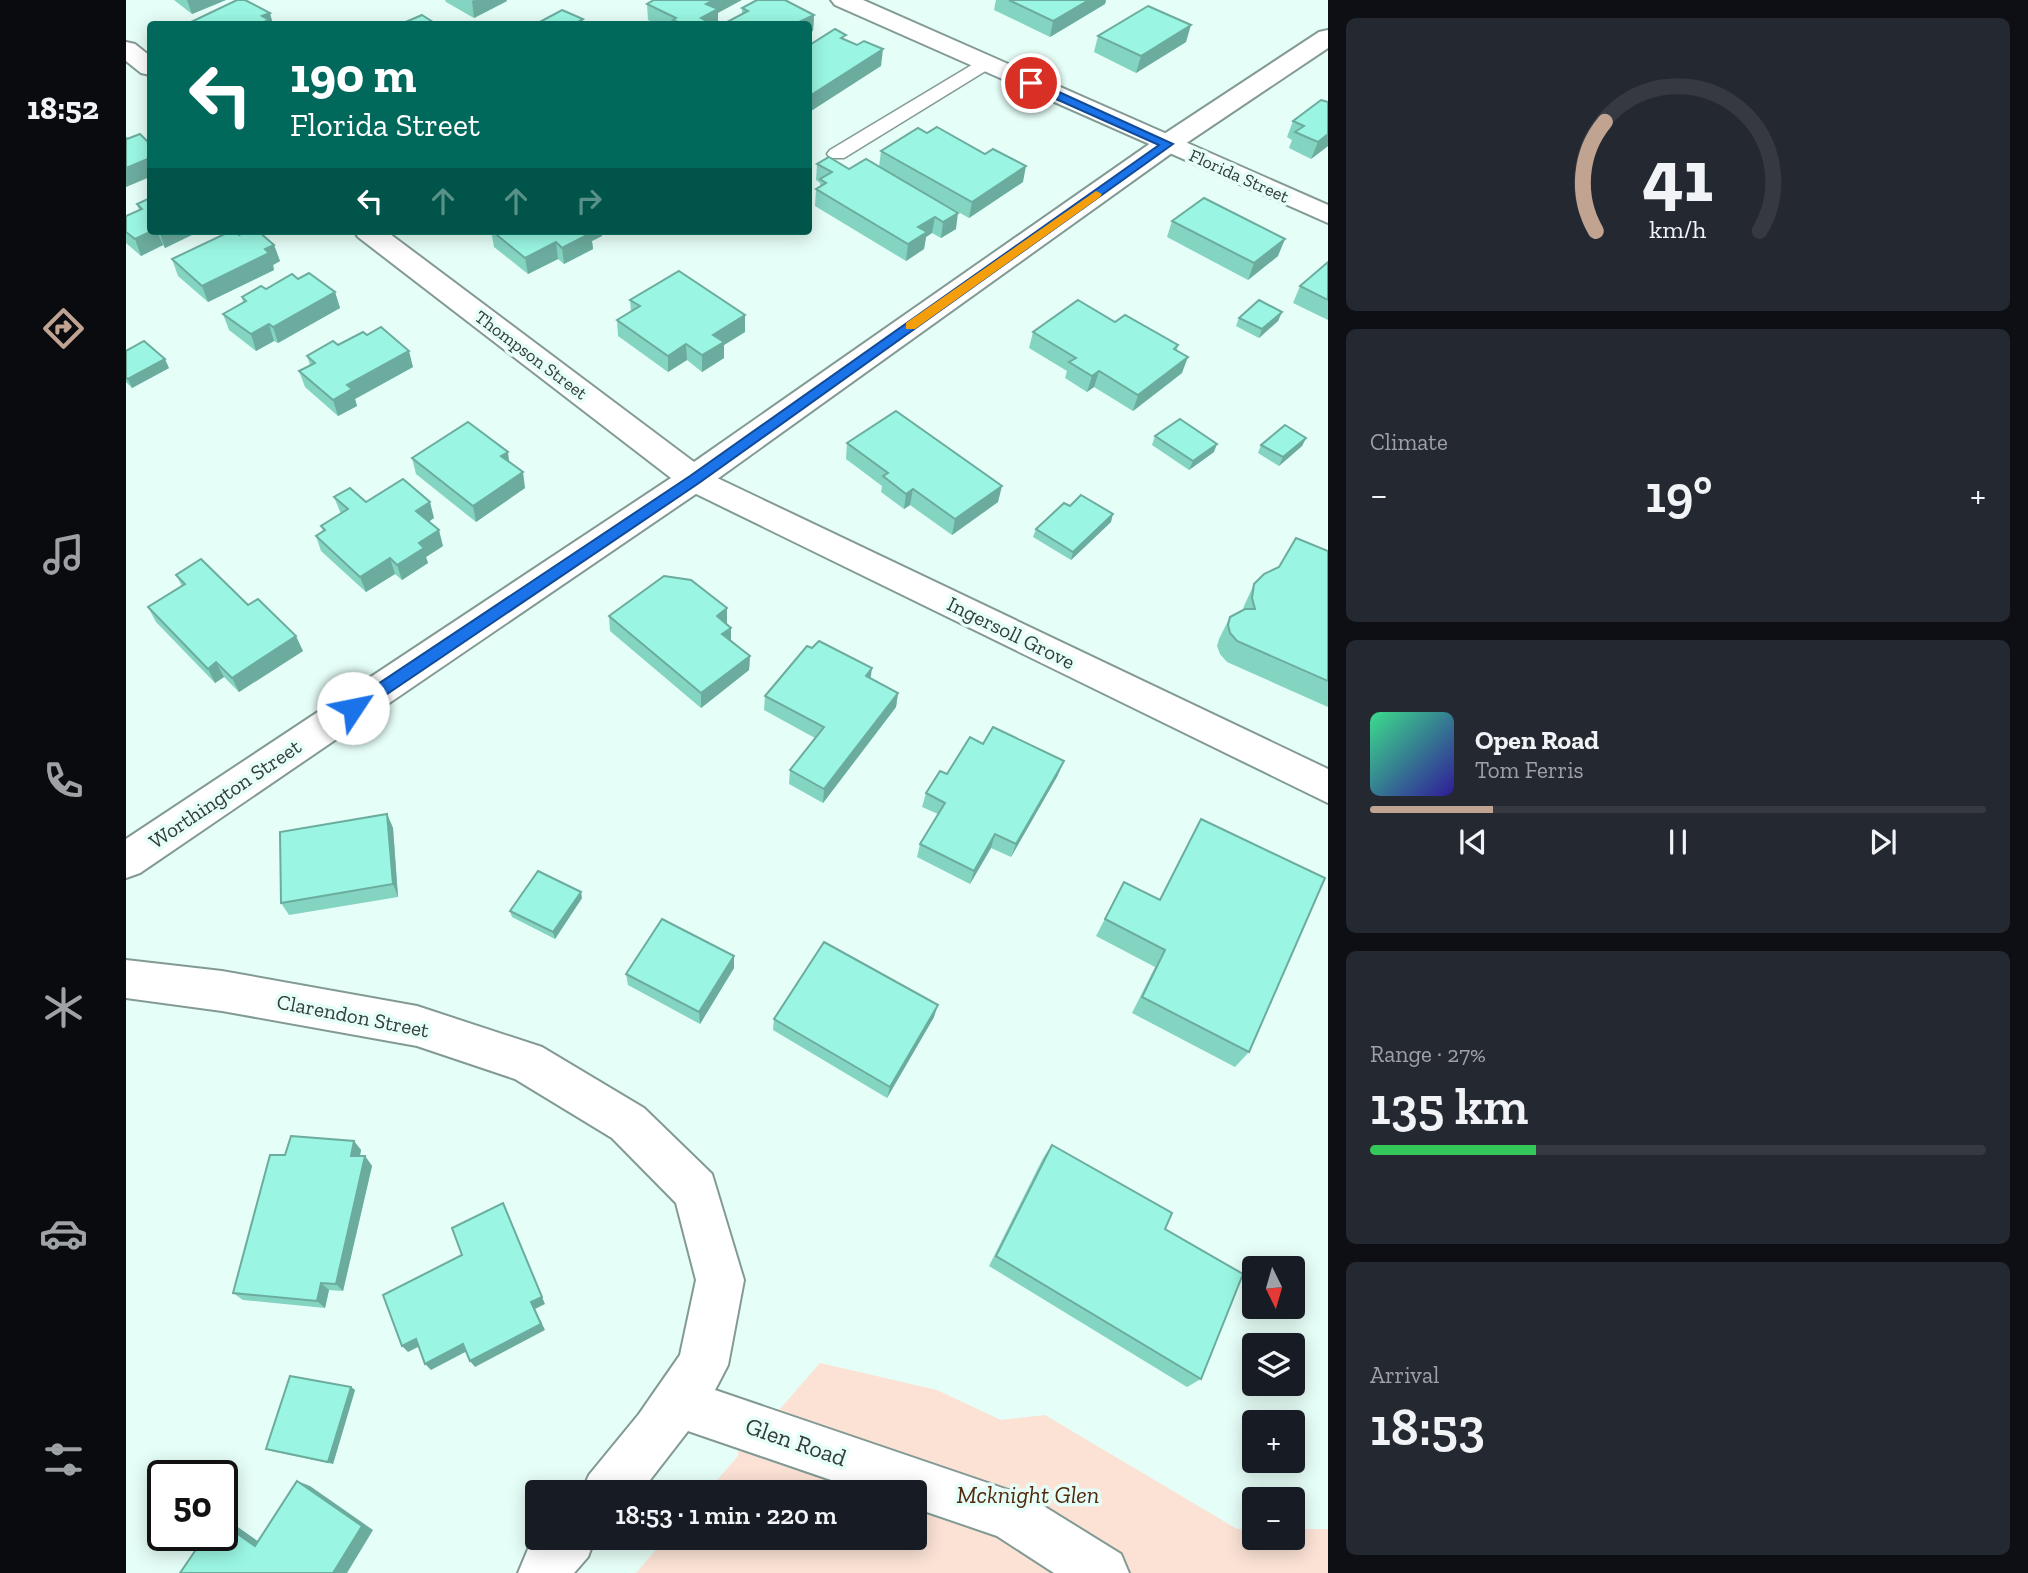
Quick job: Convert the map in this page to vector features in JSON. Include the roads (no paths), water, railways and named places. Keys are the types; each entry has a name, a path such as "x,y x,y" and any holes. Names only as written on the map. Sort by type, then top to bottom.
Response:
{"main road":[{"name":"Florida Street","path":"843,0 1328,215"},
{"name":"Worthington Street","path":"126,861 695,479 1167,144 1328,37"},
{"path":"126,50 147,66"},
{"name":"Thompson Street","path":"373,235 695,479"},
{"name":"Ingersoll Grove","path":"695,479 1328,787"},
{"name":"Clarendon Street","path":"126,979 222,991 417,1026 527,1062 628,1123 696,1191 720,1280 703,1365 657,1432 618,1480"},
{"name":"Glen Road","path":"677,1402 1011,1515 1102,1573"},
{"path":"545,1573 559,1550"}],"lane":[{"path":"837,154 985,63"}],"park label":[{"name":"Mcknight Glen","path":"1028,1495"}]}
